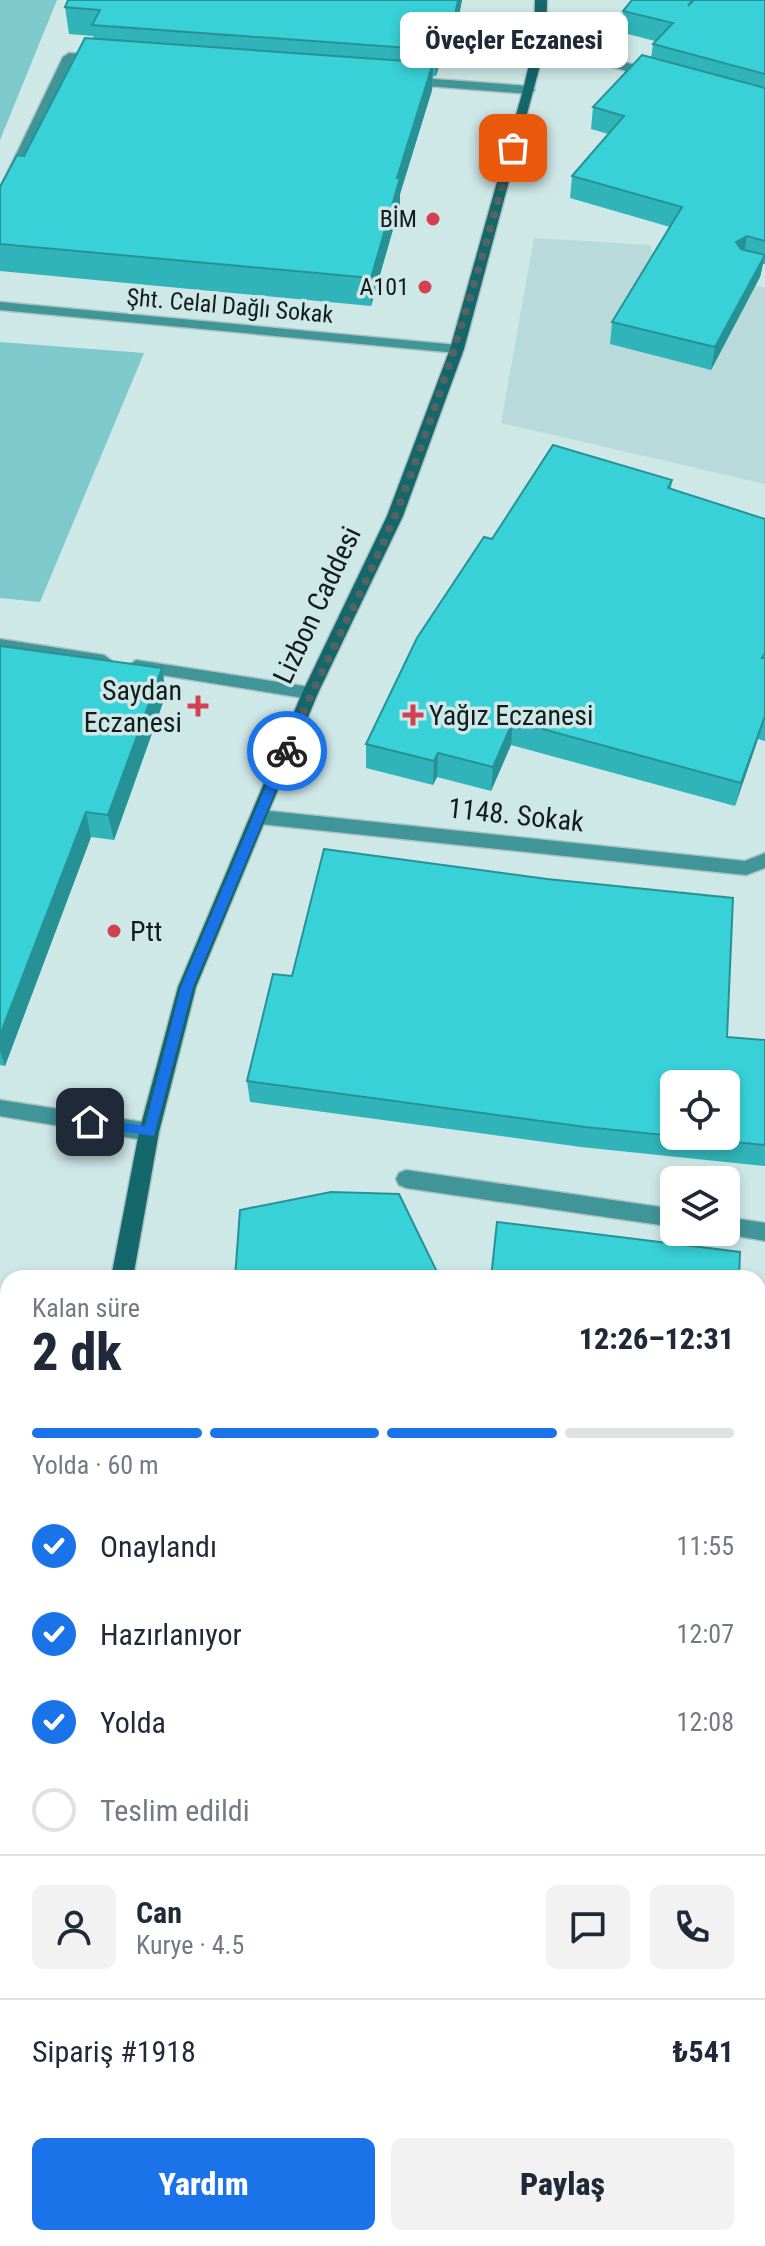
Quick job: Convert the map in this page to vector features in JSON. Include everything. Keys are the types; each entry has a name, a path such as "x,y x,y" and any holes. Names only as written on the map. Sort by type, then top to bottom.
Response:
{"main road":[{"name":"Lizbon Caddesi","path":"123,1270 149,1132 187,987 310,693 395,516 457,349 529,90 540,43 541,0"}],"street":[{"path":"540,43 675,80"},
{"path":"0,201 69,57 117,60"},
{"path":"386,80 529,90"},
{"name":"Şht. Celal Dağlı Sokak","path":"0,306 457,349"},
{"path":"0,645 310,693"},
{"name":"1148. Sokak","path":"260,817 746,868 765,860"},
{"path":"0,1108 149,1132"},
{"path":"406,1179 660,1216"},
{"path":"740,1228 765,1232"}],"shaded area":[{"path":"0,0 57,0 0,140"},
{"path":"534,238 650,245 655,259 765,288 765,484 501,423"},
{"path":"0,342 144,353 40,602 0,598"}],"building":[{"path":"68,0 458,0 451,34 442,34 437,50 92,25 100,10 65,7"},
{"path":"632,0 692,0 688,6 694,0 765,0 765,74 653,44 673,23 623,11"},
{"path":"85,38 433,63 397,178 400,178 371,278 0,244 0,187 17,155 24,156"},
{"path":"642,55 765,88 765,241 747,236 736,242 741,249 765,255 715,347 612,322 682,207 572,176 624,116 593,107"},
{"path":"553,445 672,480 668,488 765,519 765,653 762,658 765,658 765,716 741,783 513,721 493,767 438,753 434,761 366,744 417,638 484,537 492,539"},
{"path":"0,646 162,668 108,815 86,812 0,1035"},
{"path":"324,849 547,879 733,898 727,1037 765,1040 765,1145 740,1142 740,1070 660,1070 660,1135 247,1081 273,974 292,976"},
{"path":"331,1192 399,1194 436,1270 236,1270 240,1210"},
{"path":"497,1222 660,1242 660,1246 740,1252 739,1270 492,1270"}],"way so far":[{"path":"287,751 310,693 395,516 457,349 513,148"}],"place":[{"name":"Öveçler Eczanesi","path":"513,148"},
{"name":"BİM","path":"433,219"},
{"name":"A101","path":"425,287"},
{"name":"Saydan Eczanesi","path":"198,706"},
{"name":"Yağız Eczanesi","path":"413,715"},
{"name":"Ptt","path":"114,931"}],"route":[{"path":"90,1122 149,1132 187,987 287,751"}]}
